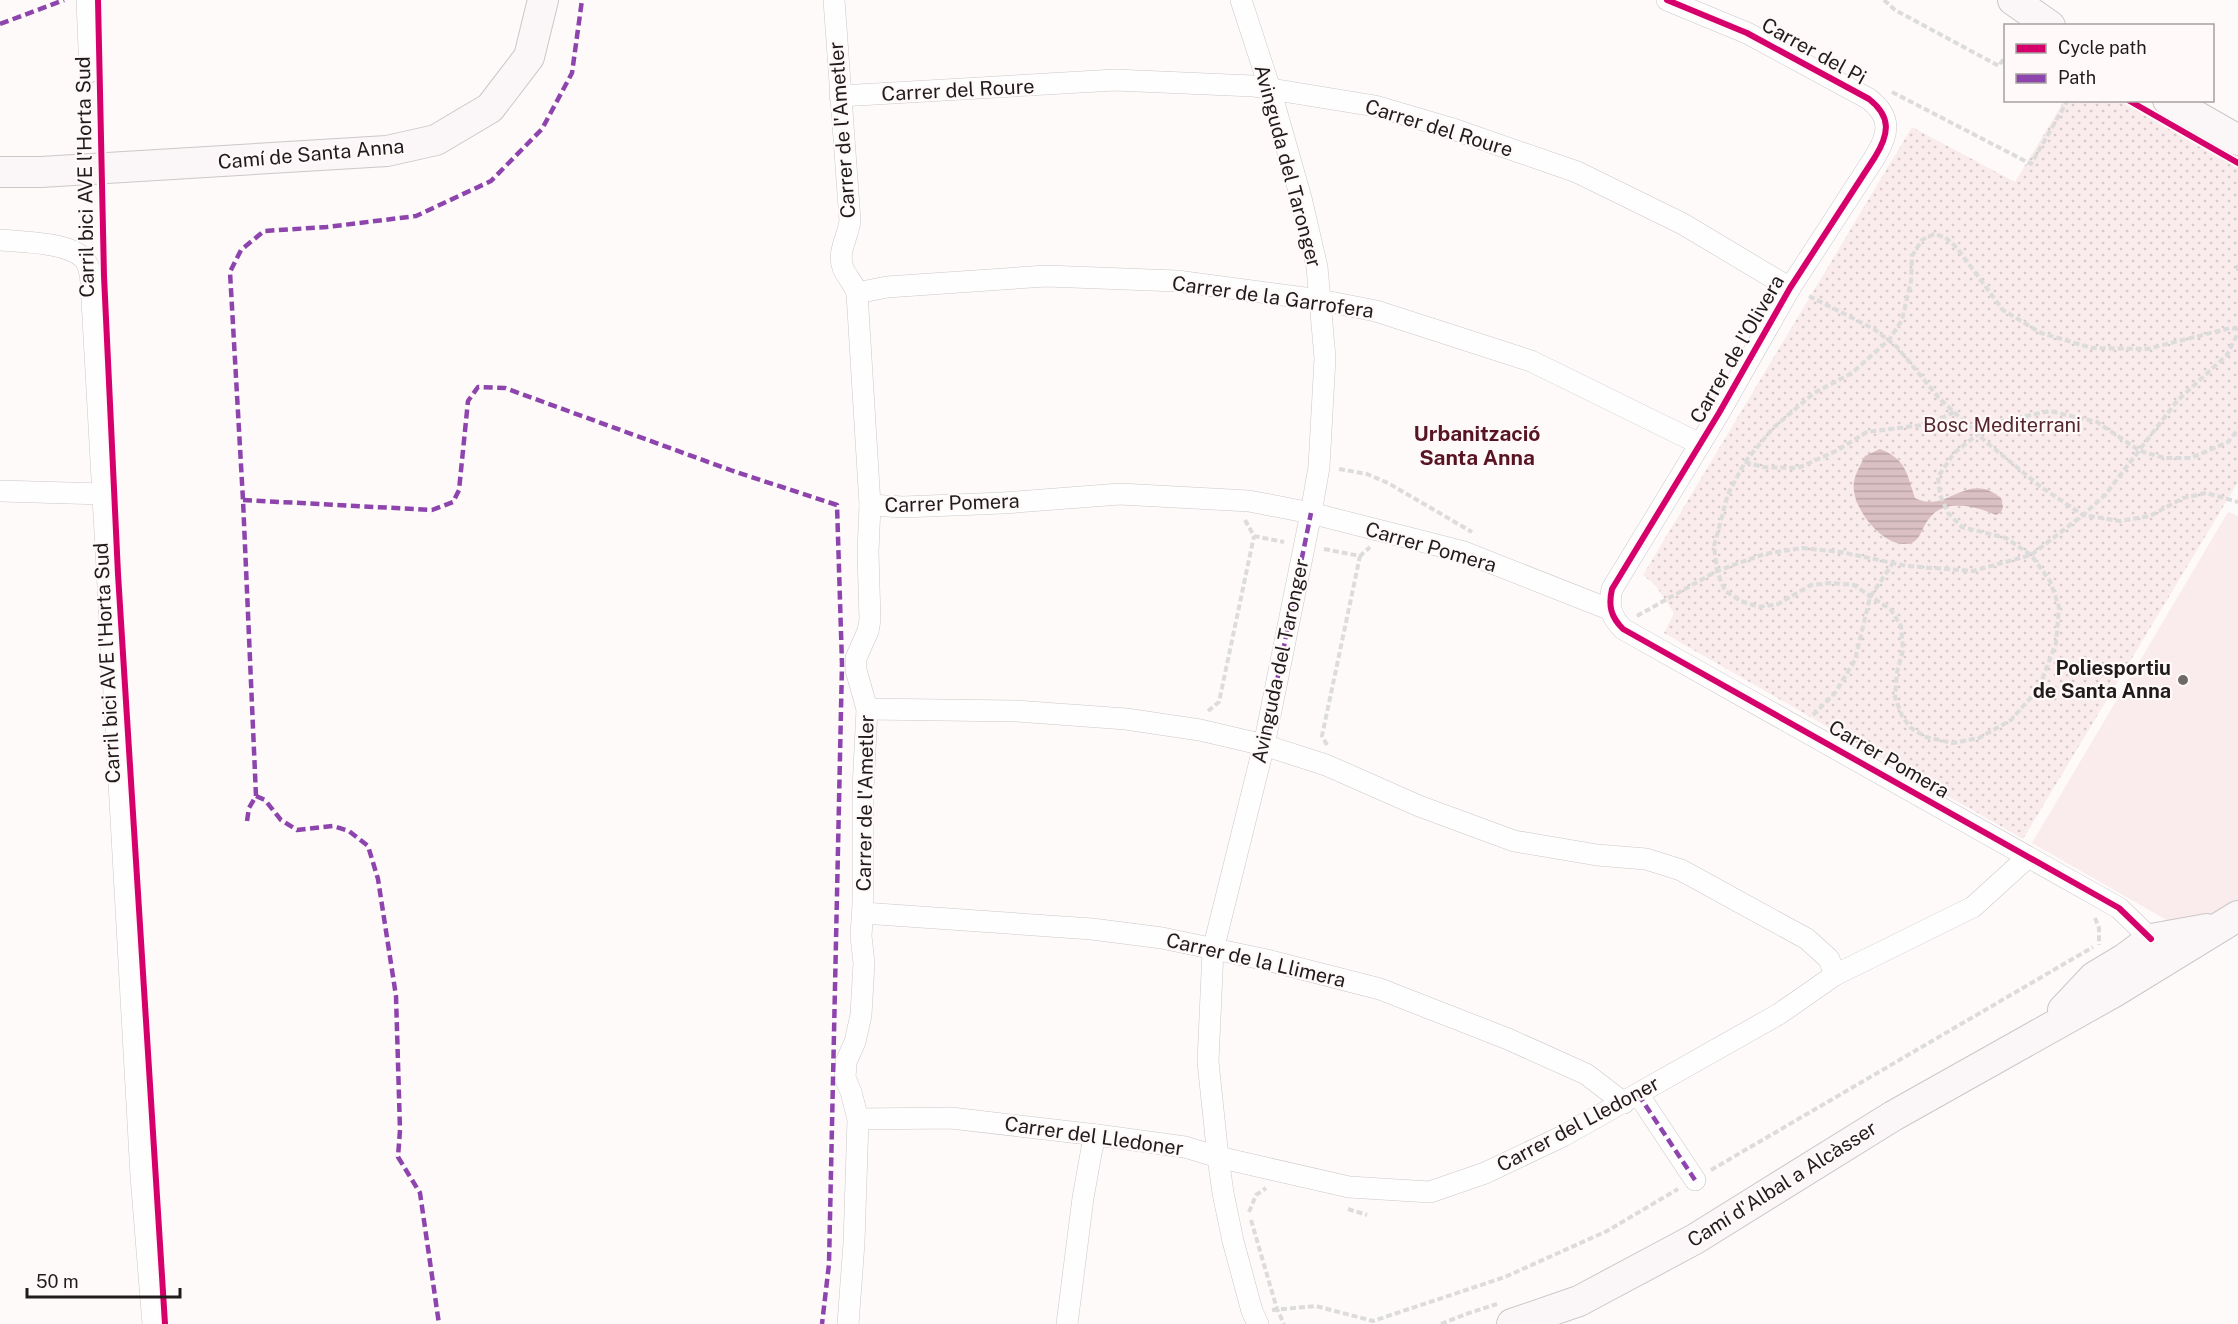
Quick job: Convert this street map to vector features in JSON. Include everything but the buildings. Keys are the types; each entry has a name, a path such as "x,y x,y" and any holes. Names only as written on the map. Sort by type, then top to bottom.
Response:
{"street":[{"path":"87,0 90,72"},
{"name":"Camí de Santa Anna","path":"0,172 41,172 387,151 436,140 490,108 529,57 543,0"},
{"name":"Carrer de l'Ametler","path":"834,0 850,221 849,232 841,254 846,275 854,283 857,293 870,505 868,552 870,620 868,631 855,658 867,709 863,790 861,936 864,963 861,1015 855,1042 846,1062 845,1078 858,1119 854,1243 848,1324"},
{"name":"Avinguda del Taronger","path":"1241,0 1270,89 1301,198 1317,267 1325,358 1319,467 1305,546 1264,746 1213,950 1208,1062 1218,1157 1233,1241 1256,1320"},
{"name":"Carrer del Pi","path":"1667,0 1748,33 1862,95 1884,98"},
{"path":"2013,0 2047,24"},
{"name":"Carrer del Roure","path":"840,96 1115,80 1253,86 1375,106 1450,128 1577,172 1683,224 1798,291"},
{"name":"Carrer de l'Olivera","path":"1611,610 1612,589 1700,444 1798,291 1881,147 1886,137 1884,98"},
{"path":"2172,102 2238,140"},
{"path":"0,240 48,245 71,251 83,258 89,266 141,1176 153,1324"},
{"name":"Carrer de la Garrofera","path":"857,293 887,287 1046,276 1177,281 1320,300 1376,311 1531,361 1700,444"},
{"path":"0,491 103,494"},
{"name":"Carrer Pomera","path":"870,505 903,507 1003,503 1120,494 1249,501 1311,513 1464,552 1611,610 1615,621 1623,629 2119,908 2151,939"},
{"path":"867,709 1015,711 1126,719 1200,730 1264,746 1326,765 1419,806 1514,841 1597,855 1646,859 1681,870 1807,939 1829,959 1835,975"},
{"name":"Carrer del Lledoner","path":"858,1119 951,1118 1097,1135 1185,1147 1218,1157 1349,1187 1430,1192 1495,1168 1563,1136 1779,1014 1835,975 1973,908 2028,857"},
{"name":"Carrer de la Llimera","path":"863,913 1092,929 1162,938 1267,960 1380,989 1508,1039 1586,1074 1631,1098"},
{"name":"Camí d'Albal a Alcàsser","path":"2044,1030 2094,977 2151,939 2199,931 2229,920"},
{"name":"Camí d'Albal a Alcàsser","path":"1506,1314 1579,1301 1695,1239 1893,1116 2114,992 2193,945 2229,920"},
{"path":"2114,992 2144,960 2151,939"},
{"path":"1631,1098 1695,1180"},
{"path":"1066,1324 1083,1198 1092,1148 1097,1135"}],"path":[{"path":"1884,0 1895,10 1999,66 2004,58"},
{"path":"1884,98 2031,164 2067,102"},
{"path":"1633,619 1717,571 1764,554 1802,548 1841,552 1893,563 1973,571 2031,555 2083,516 2105,495 2140,451 2177,401 2227,355 2238,331 2230,328 2147,348 2092,348 2041,333 2003,310 1957,248 1945,237 1934,234 1922,240 1912,256 1911,281 1902,320 1889,340 1852,373 1814,393 1773,428 1744,462 1728,494 1714,546 1717,571 1725,591 1741,602 1759,607 1778,604 1811,585 1831,583 1854,585 1891,610 1901,626 1903,650 1894,697 1902,716 1911,728 1926,737 1953,743 1979,738 2011,720 2039,688 2056,643 2059,607 2050,581 2031,555 2006,538 1962,527 1948,513 1940,495 1938,477 1954,453 1978,434 2002,421 2050,411 2097,422 2140,451 2165,458 2191,458 2228,442 2238,429"},
{"path":"2238,265 2238,272"},
{"path":"1798,291 1874,329 1889,340 1940,398 1978,434 2041,487 2083,516 2120,521 2150,516 2183,498 2206,493 2238,502"},
{"path":"1744,462 1763,467 1798,468 1836,452 1867,432 1930,424 1954,412"},
{"path":"1338,469 1367,474 1388,483 1475,533"},
{"path":"1203,716 1219,702 1254,536 1244,517"},
{"path":"1254,536 1360,556"},
{"path":"1330,751 1322,736 1360,556 1374,543"},
{"path":"1809,720 1835,693 1856,660 1870,597 1893,563"},
{"path":"2092,911 2099,928 2099,945 2095,952"},
{"path":"1256,1320 1276,1309 1316,1306 1373,1321 1505,1277 1607,1231 2087,949 2099,945"},
{"path":"1272,1187 1256,1195 1249,1211 1276,1309 1284,1324"},
{"path":"1345,1208 1367,1215"},
{"path":"1441,1324 1466,1314 1506,1314"}],"green space":[{"name":"Bosc Mediterrani","path":"2063,102 2132,102 2238,159 2238,482 2023,839 1664,633 1674,613 1656,586 1643,575 1912,127 2015,182"},
{"name":"Poliesportiu de Santa Anna","path":"2228,512 2238,516 2238,903 2210,918 2172,923 2032,843"}],"shaded area":[{"path":"1880,449 1889,453 1904,468 1915,498 1934,502 1967,490 1984,489 2001,498 2003,507 2001,512 1996,515 1960,505 1942,508 1928,520 1914,542 1904,544 1886,538 1868,522 1854,491 1854,482 1865,456"}],"marked path":[{"path":"0,24 64,0"},
{"path":"256,796 230,272 241,250 264,231 327,227 416,216 491,181 542,129 572,73 582,0"},
{"path":"243,500 432,510 453,502 459,490 468,401 478,387 505,388 733,471 837,505 842,664 829,1264 822,1324"},
{"path":"1264,745 1311,513"},
{"path":"247,821 249,808 256,796 265,800 281,820 297,830 333,826 349,831 368,846 378,879 396,996 400,1130 398,1157 420,1193 439,1324"},
{"path":"1638,1094 1695,1180"}],"cycle path":[{"name":"Carril bici AVE l'Horta Sud","path":"98,0 104,276 118,574 165,1324"},
{"path":"1667,0 1747,33 1869,99 1882,112 1886,126 1883,141 1875,157 1790,288 1719,413 1612,589 1610,601 1613,616 1623,629 2119,908 2151,939"},
{"path":"2131,102 2238,163"}],"place":[{"name":"Poliesportiu de Santa Anna","path":"2183,680"}],"district":[{"name":"Urbanització Santa Anna","path":"1477,445"}]}
